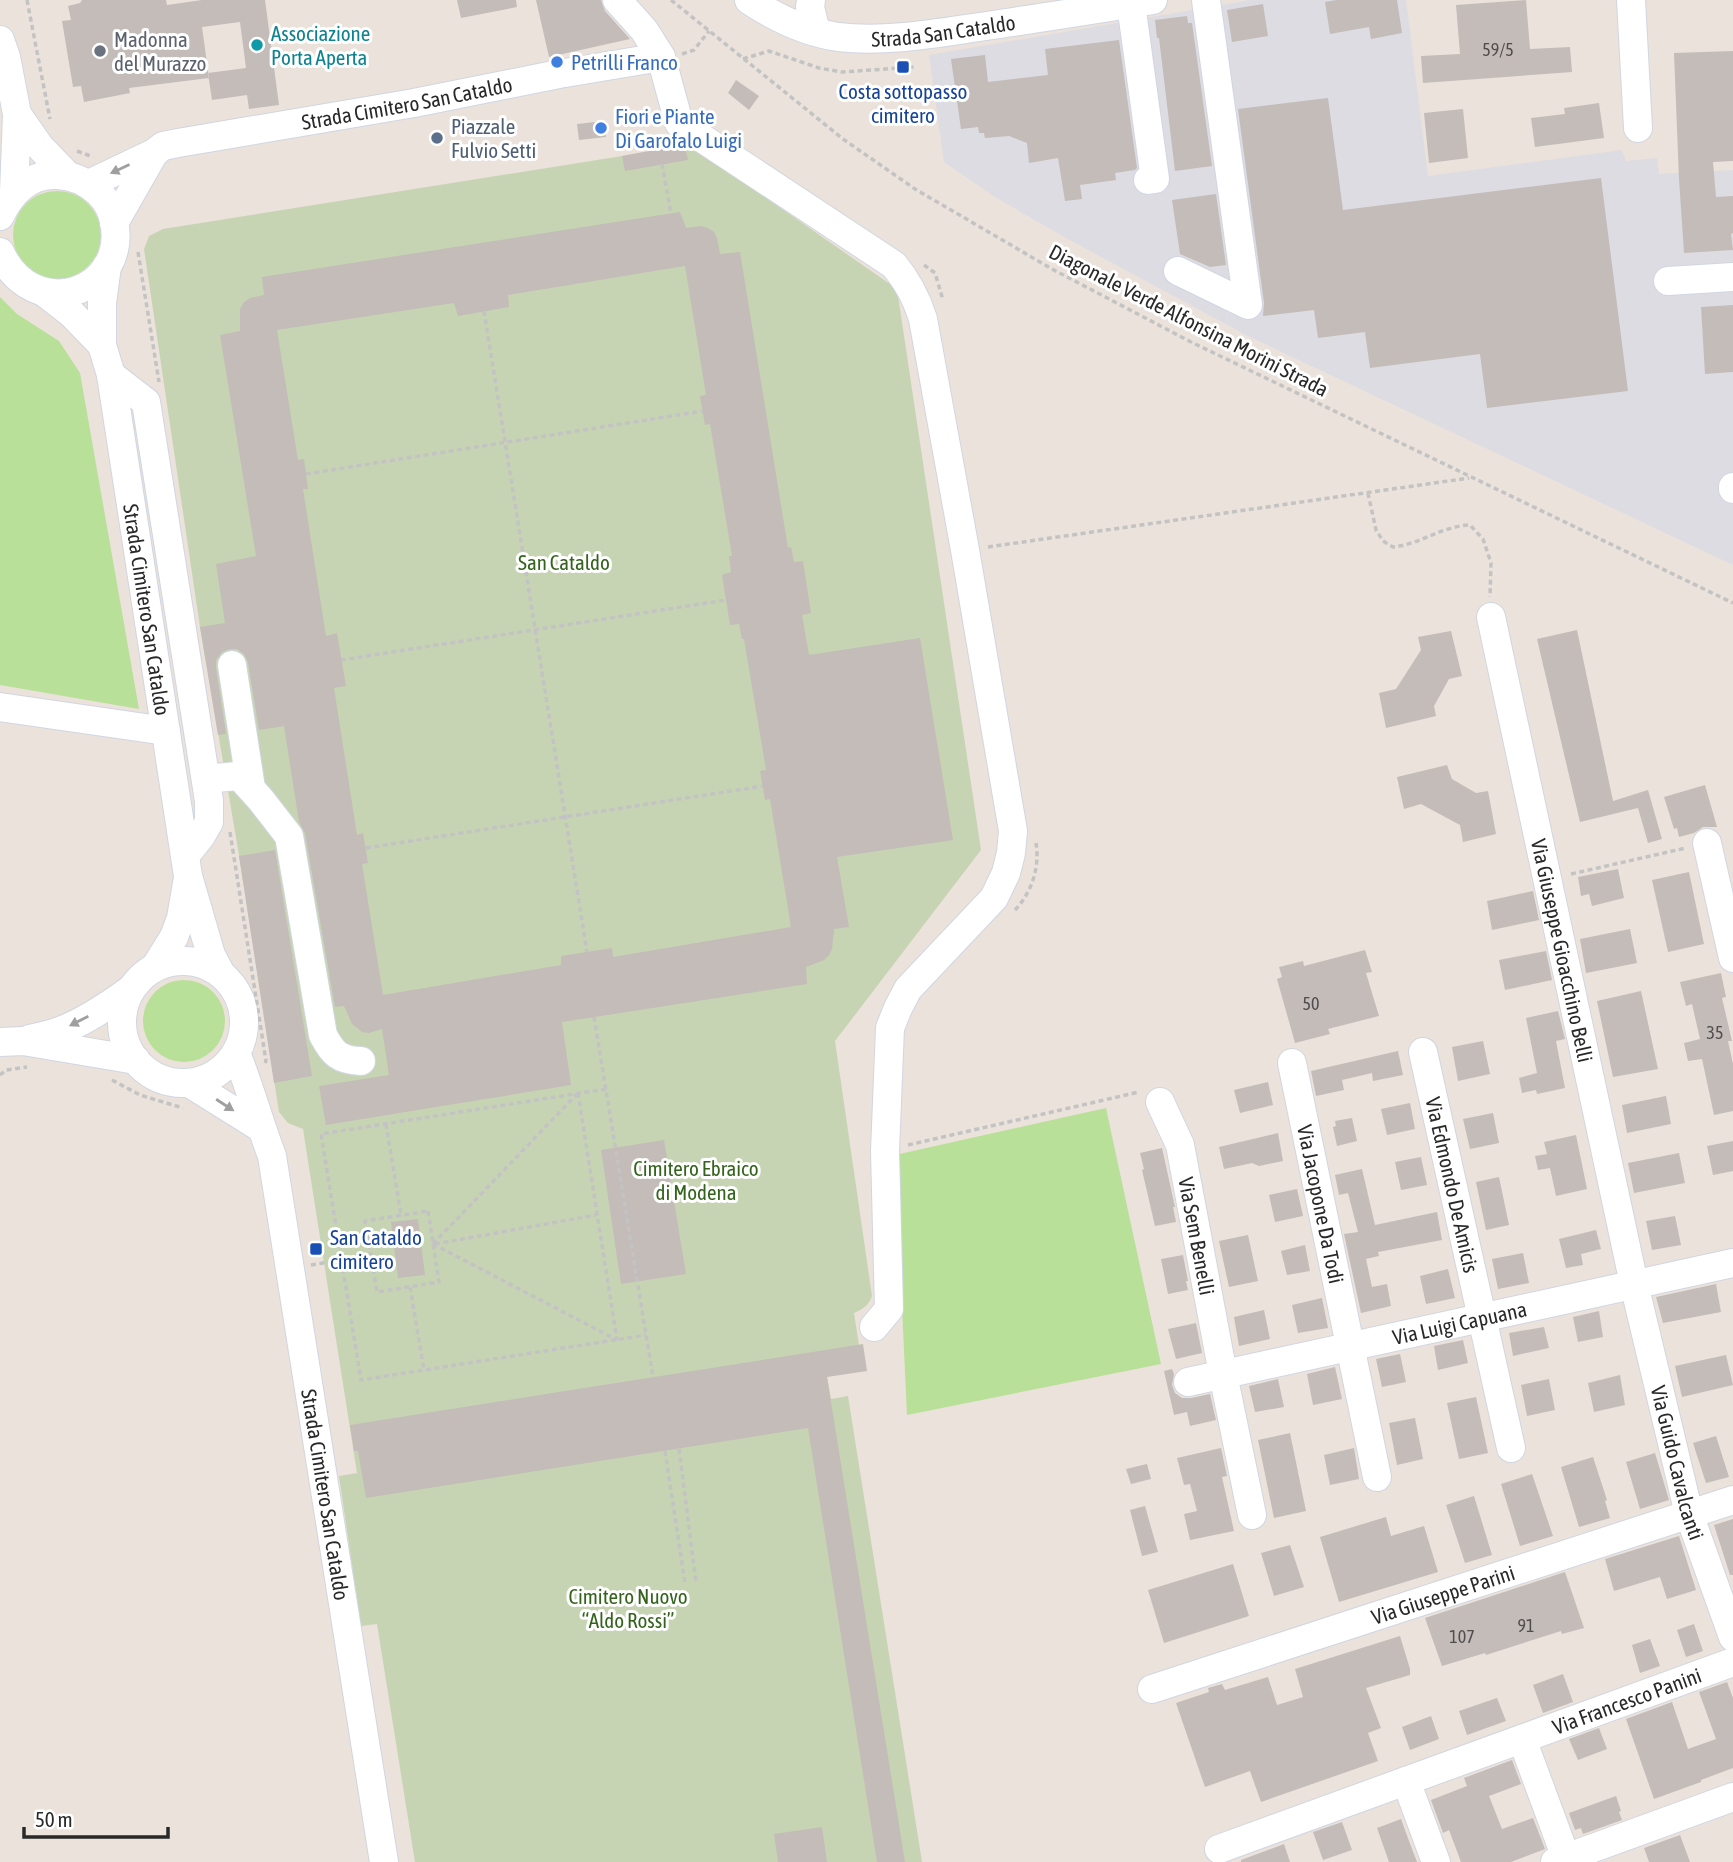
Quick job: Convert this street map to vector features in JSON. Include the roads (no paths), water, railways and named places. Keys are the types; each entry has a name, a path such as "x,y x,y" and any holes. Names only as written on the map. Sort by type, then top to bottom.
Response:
{"street":[{"path":"617,0 644,30 660,57 680,123 894,265 908,281 923,319 1013,831 1006,873 994,898 908,989 890,1028 885,1151 889,1309 874,1327"},
{"path":"811,0 816,32"},
{"path":"1178,271 1248,305 1206,0"},
{"path":"1631,0 1638,128"},
{"name":"Strada San Cataldo","path":"755,1 784,21 816,32 867,39 925,35 1142,2"},
{"path":"1142,2 1155,179 1148,180"},
{"path":"0,40 17,114 7,205"},
{"name":"Strada Cimitero San Cataldo","path":"7,205 22,186 40,177 154,153 171,144 414,103 660,57"},
{"path":"17,114 40,147 77,170 104,198 113,214 114,223"},
{"path":"114,223 154,153"},
{"name":"Strada Cimitero San Cataldo","path":"114,223 114,251 107,266 102,303 102,345 111,375 187,866 211,955 221,974"},
{"name":"Strada Cimitero San Cataldo","path":"0,252 8,268 27,286 44,293 72,314 102,345"},
{"path":"44,293 61,294 79,290 93,281 107,266"},
{"path":"1668,281 1733,277"},
{"path":"111,375 146,401 206,779 209,822 187,866"},
{"name":"Via Giuseppe Gioacchino Belli","path":"1491,617 1634,1284"},
{"path":"232,665 251,788"},
{"path":"0,707 166,731"},
{"path":"206,779 237,776 251,788 289,836 323,1035 342,1059 361,1061"},
{"path":"1707,843 1733,958"},
{"name":"Strada Cimitero San Cataldo","path":"156,967 174,937 181,918 187,866"},
{"path":"12,1041 57,1032 77,1023 108,1006 130,990 141,976 156,967 172,961 189,961 206,965 221,974 236,990 243,1011 243,1032 236,1053 216,1074 189,1083 174,1083 146,1071 128,1048 123,1034 123,1011 130,990"},
{"path":"12,1041 136,1060"},
{"name":"Via Edmondo De Amicis","path":"1423,1052 1511,1448"},
{"name":"Strada Cimitero San Cataldo","path":"236,1053 272,1156 384,1862"},
{"name":"Via Jacopone Da Todi","path":"1292,1063 1377,1478"},
{"path":"189,1083 261,1128"},
{"name":"Via Sem Benelli","path":"1160,1102 1180,1145 1252,1515"},
{"name":"Via Luigi Capuana","path":"1188,1382 1733,1262"},
{"name":"Via Guido Cavalcanti","path":"1634,1284 1689,1514 1733,1637"},
{"name":"Via Giuseppe Parini","path":"1152,1689 1733,1500"},
{"name":"Via Francesco Panini","path":"1219,1849 1733,1662"},
{"path":"1522,1739 1561,1860 1733,1797"},
{"path":"1406,1781 1436,1862"}],"place":[{"name":"Associazione Porta Aperta","path":"257,45"},
{"name":"Madonna del Murazzo","path":"100,51"},
{"name":"Petrilli Franco","path":"557,62"},
{"name":"Costa sottopasso cimitero","path":"903,67"},
{"name":"Fiori e Piante Di Garofalo Luigi","path":"601,128"},
{"name":"Piazzale Fulvio Setti","path":"437,138"},
{"name":"San Cataldo cimitero","path":"316,1249"}],"park label":[{"name":"San Cataldo","path":"564,562"},
{"name":"Cimitero Ebraico di Modena","path":"696,1180"},
{"name":"Cimitero Nuovo “Aldo Rossi”","path":"628,1608"}]}
